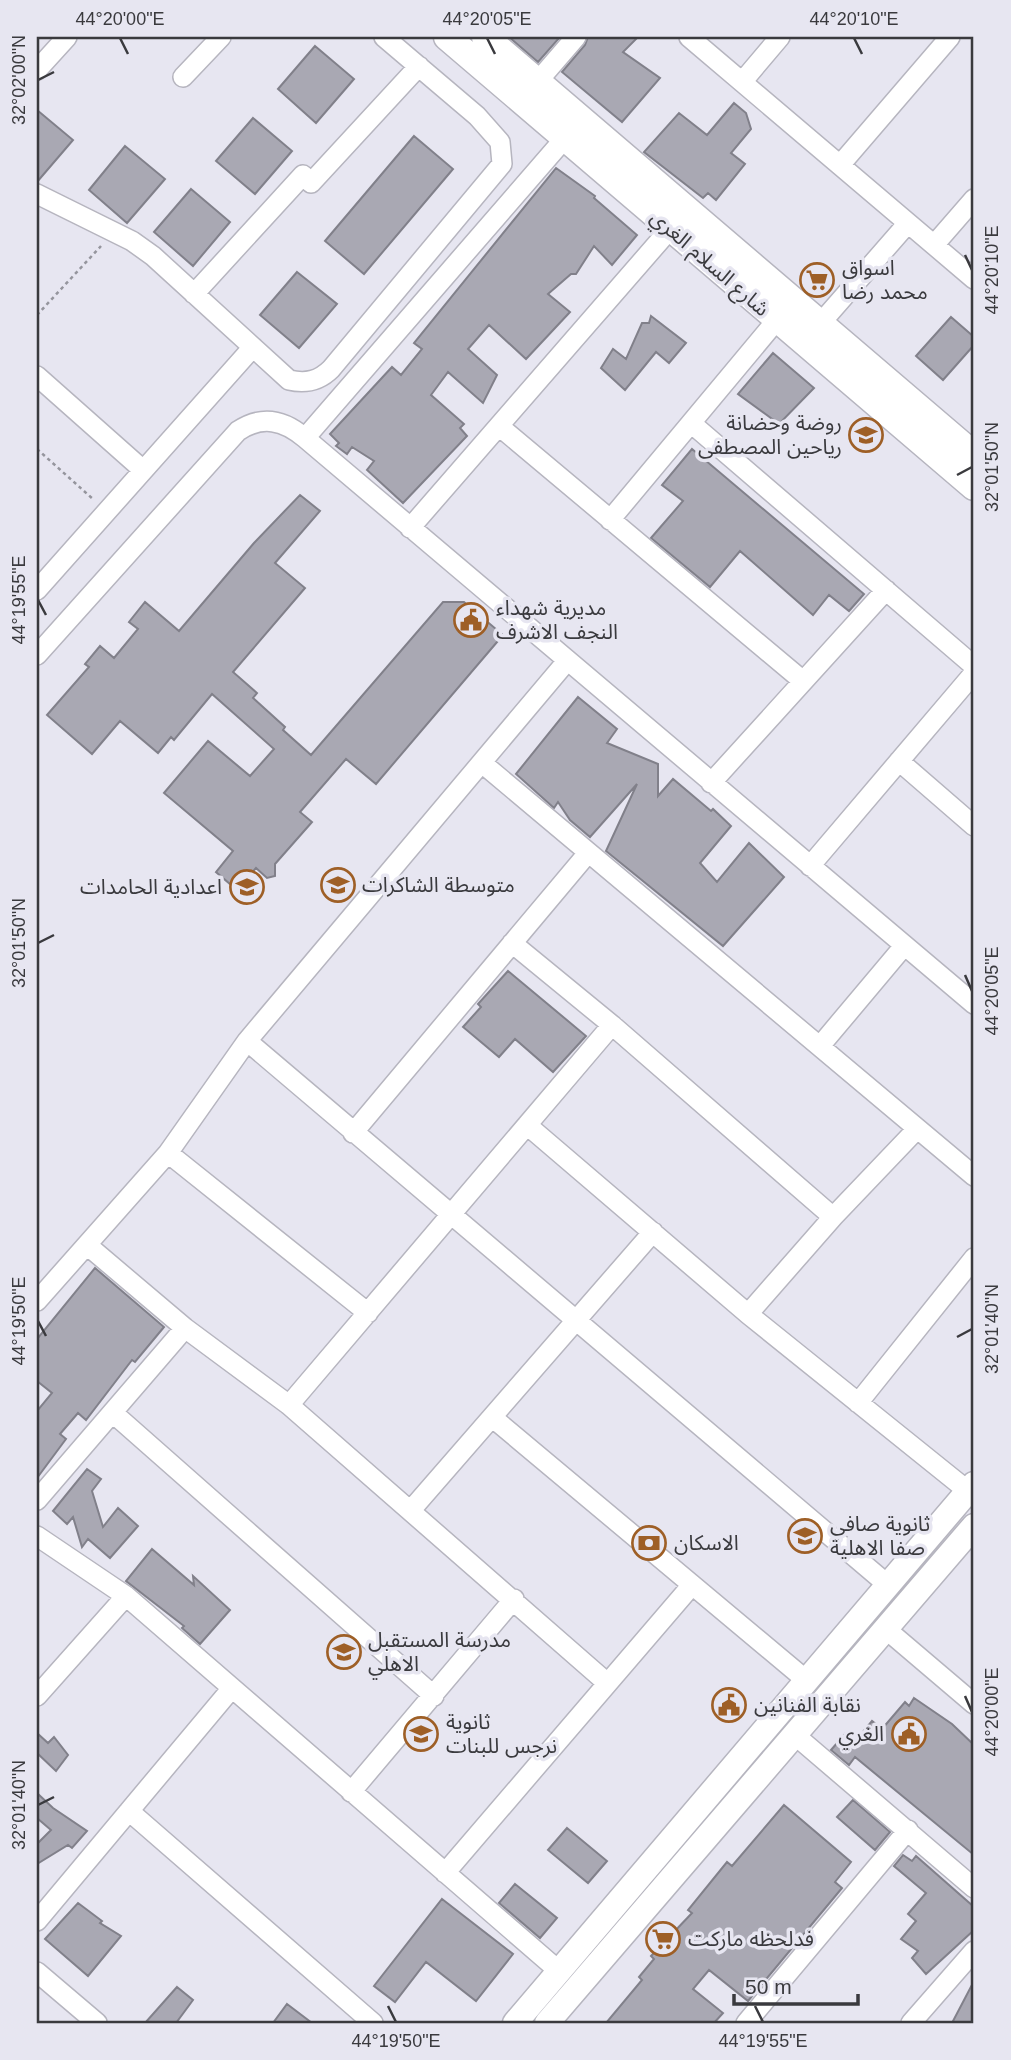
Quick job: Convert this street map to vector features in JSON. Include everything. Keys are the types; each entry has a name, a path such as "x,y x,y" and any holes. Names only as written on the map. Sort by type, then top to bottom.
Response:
{"main road":[{"name":"شارع السلام الغري","path":"447,37 489,51 537,81 974,455"},
{"name":"شارع السلام الغري","path":"489,51 565,138 776,321 974,487"}],"street":[{"path":"37,71 67,37"},
{"path":"183,77 221,37"},
{"path":"37,194 114,232 153,256 289,380 312,381 326,374 502,164 500,142 477,116 384,37"},
{"path":"537,81 576,37"},
{"path":"689,37 974,279"},
{"path":"742,82 780,37"},
{"path":"840,165 950,37"},
{"path":"194,294 303,175 311,183 419,66"},
{"path":"305,438 565,138"},
{"path":"934,245 974,199"},
{"path":"820,325 908,223"},
{"path":"410,528 670,229"},
{"path":"610,520 776,321"},
{"path":"37,590 253,347"},
{"path":"37,376 143,470"},
{"path":"37,655 238,432 254,422 272,421 291,427 974,1004"},
{"path":"691,424 974,666"},
{"path":"499,426 803,681"},
{"path":"711,783 886,590"},
{"path":"37,1301 168,1153 247,1041 567,661"},
{"path":"810,866 974,673"},
{"path":"899,761 974,826"},
{"path":"482,764 974,1176"},
{"path":"353,1133 589,853"},
{"path":"512,943 612,1025 833,1217"},
{"path":"820,1046 904,946"},
{"path":"289,1405 612,1025"},
{"path":"247,1041 888,1585"},
{"path":"514,2023 971,1488 858,1403 748,1314 527,1125"},
{"path":"748,1314 833,1217 918,1129"},
{"path":"168,1153 368,1313"},
{"path":"411,1510 653,1232"},
{"path":"87,1245 185,1328 289,1405 606,1682"},
{"path":"858,1403 974,1258"},
{"path":"37,1500 185,1328"},
{"path":"113,1413 434,1696"},
{"path":"493,1418 806,1680"},
{"path":"547,2023 974,1526"},
{"path":"37,1536 126,1596 559,1971"},
{"path":"445,1873 606,1682 692,1585"},
{"path":"37,1696 126,1596"},
{"path":"351,1791 514,1599"},
{"path":"887,1630 974,1704"},
{"path":"37,1921 232,1688"},
{"path":"796,1736 974,1888"},
{"path":"129,1811 373,2023"},
{"path":"746,2023 908,1830"},
{"path":"645,1871 664,1888"},
{"path":"911,2023 974,1951"},
{"path":"37,1972 97,2023"}],"path":[{"path":"37,315 114,232"},
{"path":"37,449 107,511"}],"building":[{"path":"509,37 560,37 538,62"},
{"path":"588,37 638,37 623,52 660,78 622,122 562,72 585,45"},
{"path":"315,46 354,79 316,123 278,89"},
{"path":"734,103 746,113 751,129 731,153 745,164 716,200 708,193 703,198 644,152 679,113 707,135"},
{"path":"37,110 73,140 37,182"},
{"path":"253,118 292,151 255,194 216,161"},
{"path":"414,136 453,169 364,274 325,241"},
{"path":"125,146 165,179 127,223 89,190"},
{"path":"556,168 595,196 594,198 637,235 612,265 594,246 576,274 571,274 548,294 570,312 526,359 489,325 468,349 497,375 483,403 448,372 431,395 464,424 460,428 467,436 403,503 367,470 374,461 352,447 347,454 336,446 339,443 330,434 392,367 401,375 422,349 414,343"},
{"path":"191,189 230,222 193,266 154,232"},
{"path":"297,272 337,304 299,348 260,315"},
{"path":"651,316 686,343 669,363 656,352 625,390 601,368 613,349 626,359 642,323 649,323"},
{"path":"951,317 974,337 974,345 943,380 916,356"},
{"path":"773,353 814,388 779,424 738,394"},
{"path":"692,449 864,594 849,611 829,595 813,615 740,551 710,587 651,538 683,501 662,485"},
{"path":"300,495 320,511 275,563 305,588 233,672 257,693 253,698 285,727 283,730 311,755 443,602 464,602 503,635 376,784 346,759 300,812 312,822 275,864 275,876 267,878 256,868 237,890 216,872 233,851 164,793 208,741 250,776 274,749 212,694 174,740 171,737 158,753 120,721 92,754 47,715 89,667 85,664 100,646 114,658 138,629 129,622 145,602 179,631 254,543"},
{"path":"578,697 617,729 607,743 658,764 658,796 673,779 731,826 700,863 717,882 749,843 784,877 723,946 606,851 637,784 590,837 570,820 558,802 554,808 516,774"},
{"path":"508,971 586,1036 553,1072 515,1039 499,1057 463,1027 481,1007 478,1004"},
{"path":"95,1268 164,1327 135,1362 132,1360 86,1420 78,1413 60,1434 66,1439 37,1478 37,1411 52,1393 37,1381 37,1339"},
{"path":"87,1469 101,1479 92,1491 103,1527 118,1508 138,1526 110,1558 88,1539 82,1547 73,1517 67,1524 53,1511"},
{"path":"152,1549 194,1585 193,1576 230,1610 200,1644 182,1628 184,1626 126,1581"},
{"path":"914,1698 952,1724 974,1745 974,1855 855,1757 849,1765 831,1750 845,1734 854,1743 872,1721 882,1729 905,1702 909,1706"},
{"path":"37,1733 48,1743 54,1737 68,1755 56,1771 37,1753"},
{"path":"37,1793 53,1808 87,1831 72,1848 68,1845 37,1864 37,1844 51,1830 37,1818"},
{"path":"853,1800 890,1832 875,1850 837,1817"},
{"path":"784,1805 851,1862 835,1882 842,1888 748,2001 709,1970 693,1989 723,2013 714,2023 606,2023 642,1980 639,1977 654,1959 651,1956 692,1913 688,1910 727,1862 732,1866"},
{"path":"567,1828 607,1861 588,1883 548,1850"},
{"path":"903,1855 912,1861 916,1856 974,1907 974,1930 926,1974 912,1958 918,1951 901,1939 916,1921 908,1914 926,1893 894,1866"},
{"path":"515,1884 557,1918 540,1938 499,1903"},
{"path":"442,1899 513,1954 476,2001 426,1962 395,2002 374,1986"},
{"path":"78,1903 102,1921 100,1923 121,1936 88,1976 45,1939"},
{"path":"974,1981 974,2023 952,2023"},
{"path":"177,1987 193,2000 176,2023 145,2023"},
{"path":"287,2004 312,2023 273,2023"}],"place":[{"name":"اسواق محمد رضا","path":"817,280"},
{"name":"روضة وحضانة رياحين المصطفى","path":"866,435"},
{"name":"مديرية شهداء النجف الاشرف","path":"471,620"},
{"name":"متوسطة الشاكرات","path":"338,885"},
{"name":"اعدادية الحامدات","path":"247,887"},
{"name":"ثانوية صافي صفا الاهلية","path":"805,1536"},
{"name":"الاسكان","path":"649,1543"},
{"name":"مدرسة المستقبل الاهلي","path":"344,1652"},
{"name":"نقابة الفنانين","path":"729,1705"},
{"name":"ثانوية نرجس للبنات","path":"421,1734"},
{"name":"الغري","path":"909,1734"},
{"name":"فدلحظه ماركت","path":"663,1939"}]}
